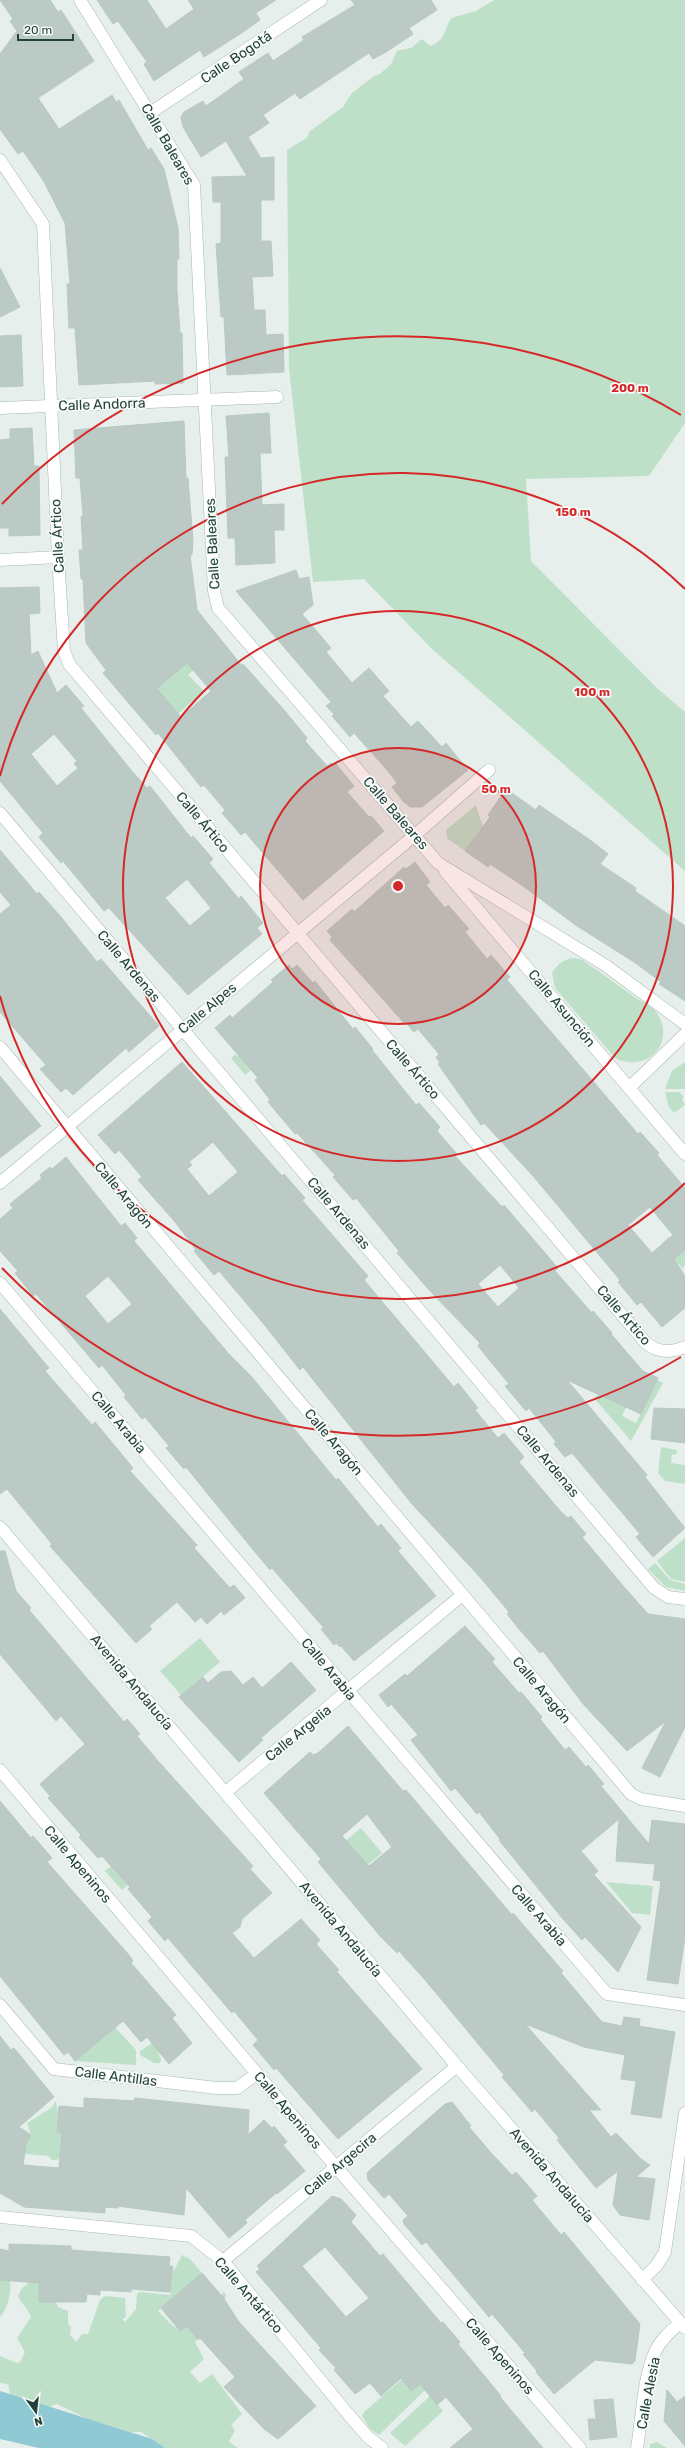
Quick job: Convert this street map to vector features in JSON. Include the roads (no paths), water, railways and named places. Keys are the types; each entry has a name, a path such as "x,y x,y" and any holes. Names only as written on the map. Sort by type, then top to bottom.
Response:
{"street":[{"name":"Calle Baleares","path":"80,0 194,185 214,591 218,608 438,863 605,965 685,1024"},
{"name":"Calle Bogotá","path":"150,113 321,0"},
{"name":"Calle Ártico","path":"0,160 43,224 58,557 64,651 69,664 645,1342 652,1349 662,1351 685,1347"},
{"name":"Calle Andorra","path":"0,408 277,396"},
{"path":"0,560 58,557"},
{"name":"Calle Alpes","path":"0,1183 66,1126 415,835 489,770"},
{"name":"Calle Ardenas","path":"0,814 183,1028 654,1588 668,1597 685,1599"},
{"name":"Calle Asunción","path":"438,863 685,1154"},
{"path":"629,1088 685,1034"},
{"name":"Calle Aragón","path":"0,1047 303,1405 461,1596 631,1794 641,1799 685,1806"},
{"name":"Calle Arabia","path":"0,1283 607,1994 685,2005"},
{"name":"Avenida Andalucía","path":"0,1528 226,1792 457,2066 642,2280 683,2325"},
{"name":"Calle Argelia","path":"226,1792 348,1692 461,1596"},
{"name":"Calle Apeninos","path":"0,1770 336,2167 580,2448"},
{"name":"Calle Antillas","path":"0,2005 54,2069 217,2088 237,2088 257,2074"},
{"name":"Calle Argecira","path":"223,2261 457,2066"},
{"path":"642,2280 657,2265 665,2252 685,2113"},
{"name":"Calle Antártico","path":"0,2217 191,2236 223,2261 348,2414 368,2437 382,2448"},
{"name":"Calle Alesia","path":"637,2448 649,2373 656,2351 665,2337 683,2325"}],"water":[{"path":"0,2391 152,2439 165,2448 39,2448 0,2439"}]}
